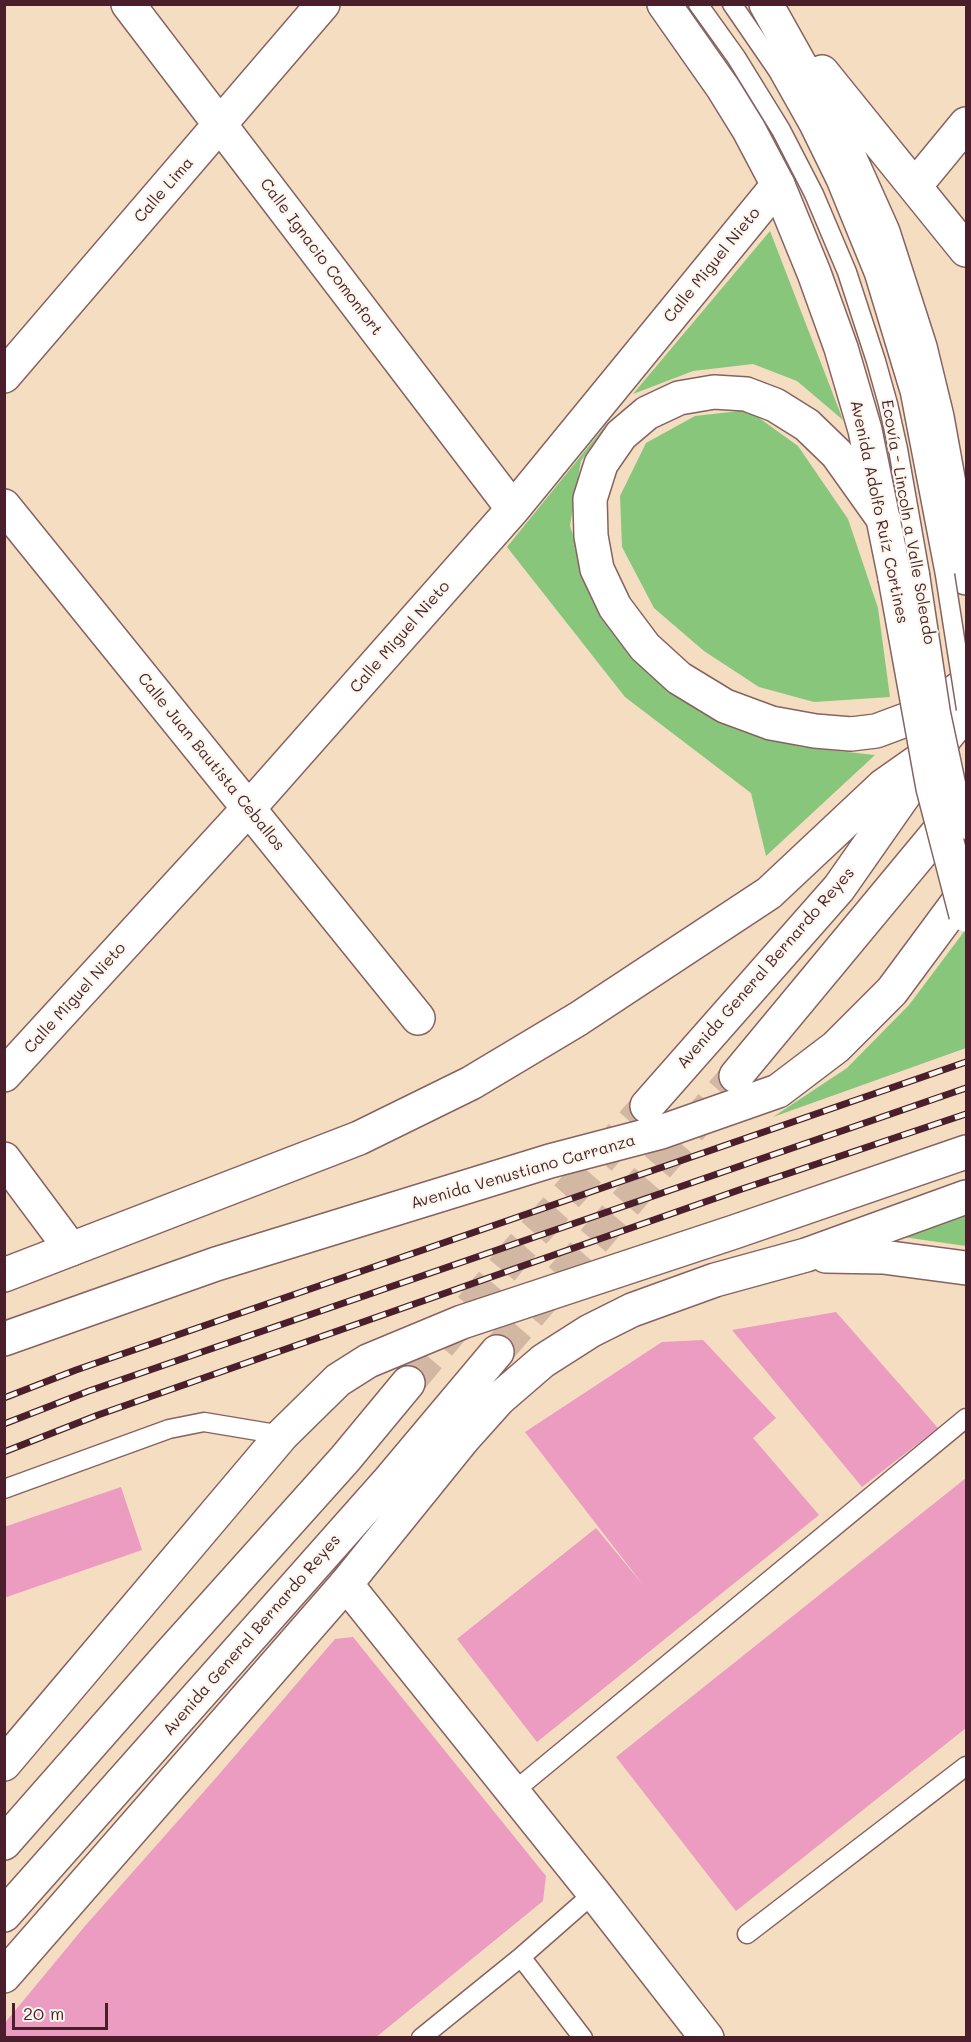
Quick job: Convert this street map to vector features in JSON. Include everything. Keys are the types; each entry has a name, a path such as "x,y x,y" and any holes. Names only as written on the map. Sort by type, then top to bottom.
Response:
{"main road":[{"name":"Calle Ignacio Comonfort","path":"128,4 513,509"},
{"name":"Calle Lima","path":"4,375 323,4"},
{"name":"Avenida Adolfo Ruíz Cortines","path":"664,4 723,87 778,185 814,273 841,348 865,429 884,520 907,576 933,788 966,915"},
{"path":"767,4 840,136 883,232 920,347 937,417 959,576"},
{"path":"767,4 966,250"},
{"path":"915,186 966,124"},
{"name":"Calle Miguel Nieto","path":"4,1075 248,808 513,509 778,185"},
{"path":"884,520 837,454 807,424 775,405 746,394 714,392 680,398 647,413 621,435 601,464 590,499 591,536 597,569 615,607 645,647 679,678 725,706 771,723 815,731 851,734 876,731 911,718 936,705 966,684"},
{"name":"Calle Juan Bautista Ceballos","path":"4,506 418,1018"},
{"name":"Avenida General Bernardo Reyes","path":"647,1106 839,888 966,710"},
{"path":"4,1275 359,1138 471,1083 588,1013 770,893 882,786 937,748"},
{"path":"736,1076 966,797"},
{"name":"Avenida Venustiano Carranza","path":"4,1339 216,1264 550,1161 661,1132 778,1091 836,1047 892,991 966,891"},
{"path":"4,1764 282,1436 338,1380 368,1361 462,1322 966,1152"},
{"path":"4,1158 71,1249"},
{"path":"4,1976 346,1584 478,1422 499,1399 543,1361 590,1331 632,1310 715,1280 806,1255 966,1197"},
{"path":"806,1255 884,1257 966,1268"},
{"name":"Avenida General Bernardo Reyes","path":"4,1915 387,1483 497,1352"},
{"path":"4,1843 345,1460 408,1383"},
{"path":"346,1584 707,2037"}],"lane":[{"name":"Ecovía - Lincoln a Valle Soleado","path":"698,4 736,57 781,129 814,194 847,272 876,361 898,449 907,576 941,712 966,830"},
{"path":"732,4 778,71 809,126 836,181 874,274 910,393 959,576 966,710"},
{"path":"513,1792 966,1418"},
{"path":"4,1489 169,1429 204,1422 282,1436"},
{"path":"747,1934 966,1766"},
{"path":"421,2037 521,1957 594,1893"},
{"path":"521,1957 583,2037"}],"green space":[{"path":"770,231 843,420 797,381 753,364 693,371 633,394"},
{"path":"748,410 798,446 848,519 878,608 890,697 814,702 759,687 704,651 654,608 622,547 620,496 646,443 695,416"},
{"path":"610,420 581,461 570,526 595,597 650,672 723,724 801,747 875,755 766,856 751,793 625,697 507,547"},
{"path":"966,929 966,1048 773,1117 847,1068 909,1005"},
{"path":"966,1213 966,1246 903,1237"}],"building":[{"path":"836,1312 938,1428 862,1487 732,1330"},
{"path":"703,1340 776,1418 753,1438 819,1515 537,1742 457,1639 596,1528 644,1586 525,1432 662,1342"},
{"path":"966,1478 966,1728 736,1911 616,1757"},
{"path":"121,1487 142,1550 4,1598 4,1527"},
{"path":"353,1637 546,1876 543,1901 375,2038 4,2038 4,2024 85,1926 335,1639"}],"tunnel":[{"path":"497,1352 736,1076"},
{"path":"408,1383 516,1253 647,1106"}],"railway":[{"path":"4,1398 76,1370 966,1062"},
{"path":"4,1424 89,1391 966,1088"},
{"path":"4,1452 98,1415 739,1190 966,1114"}]}
